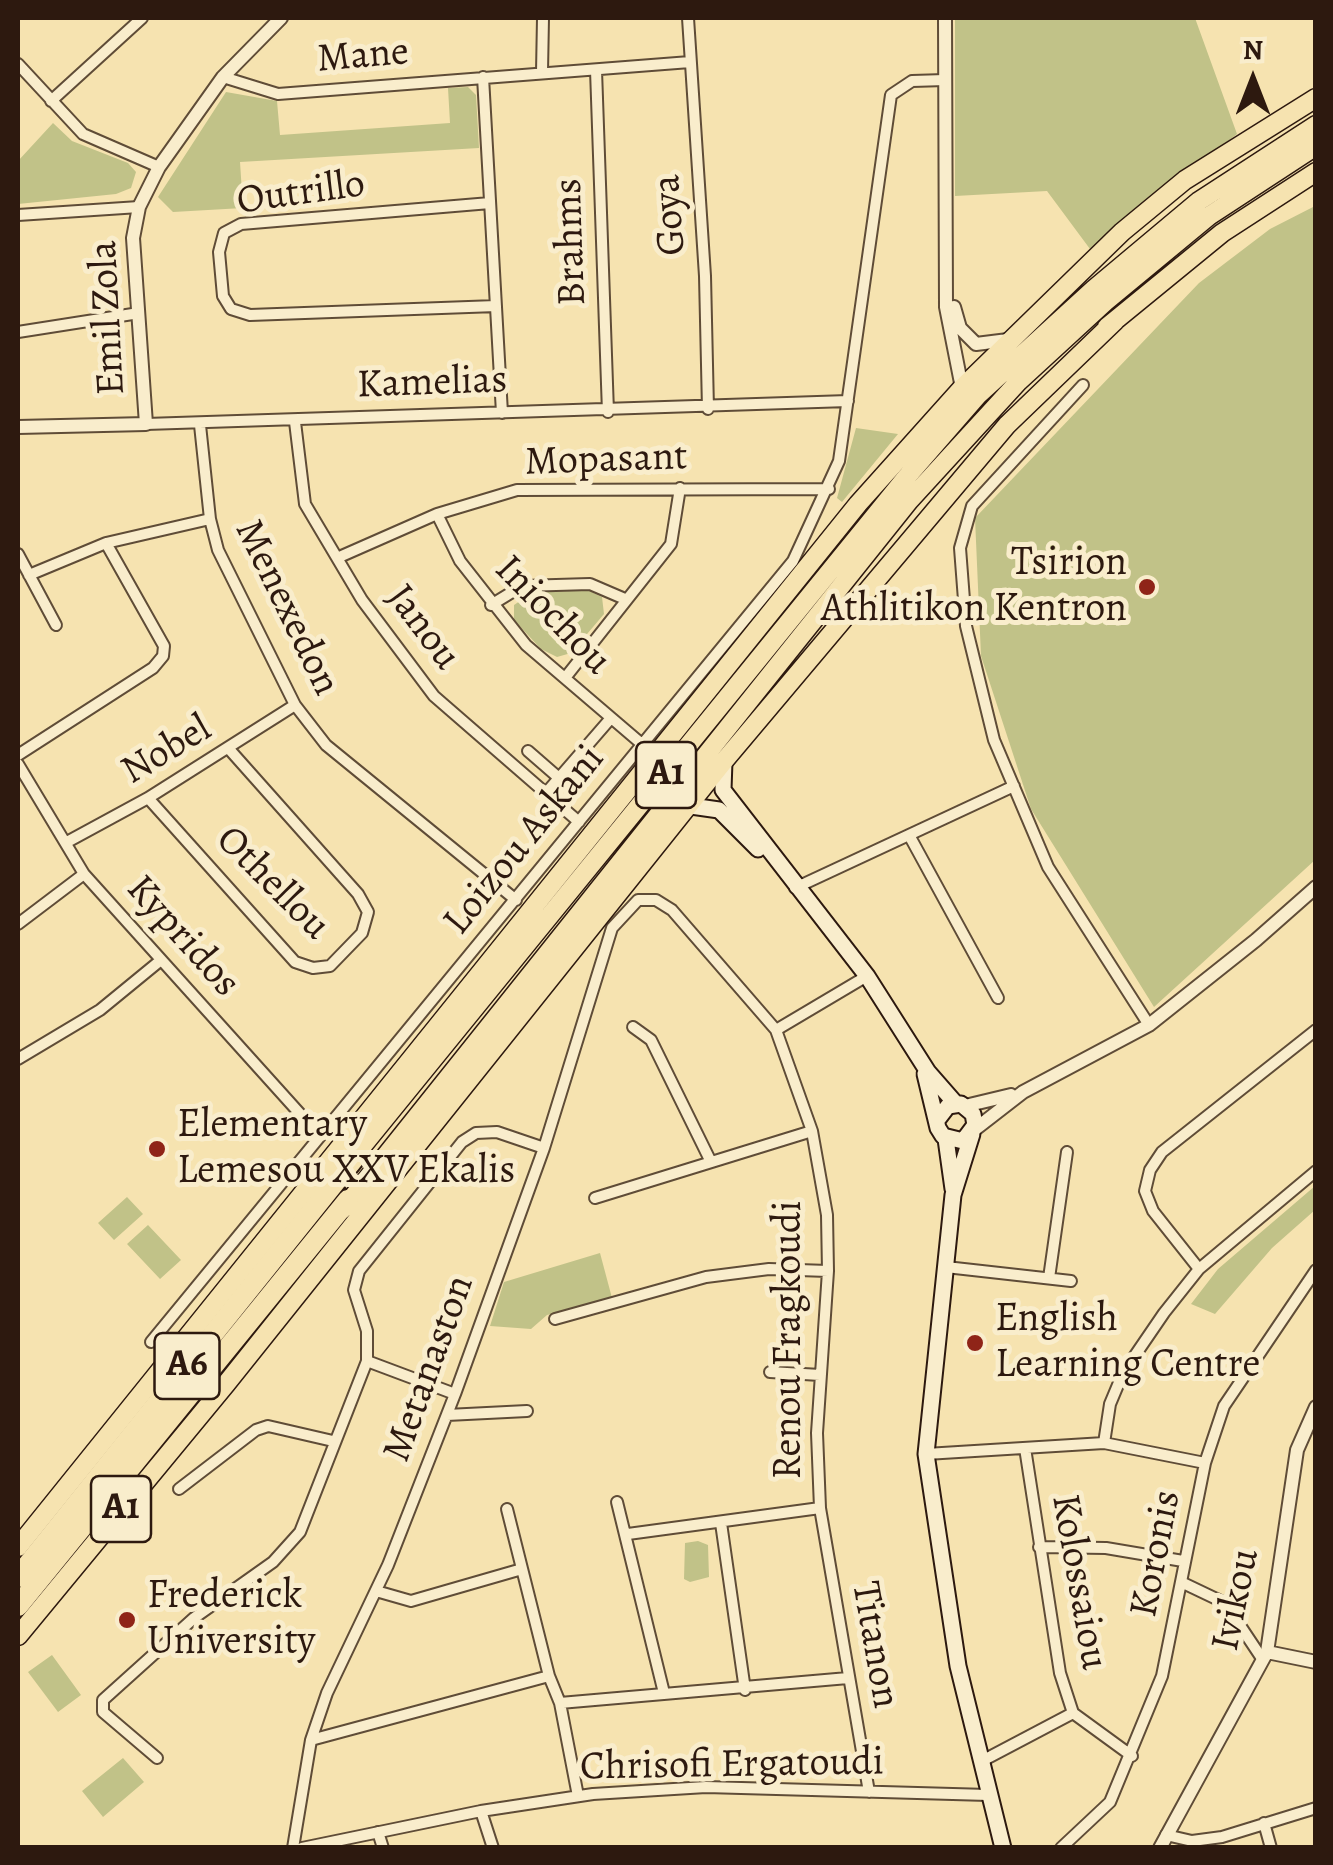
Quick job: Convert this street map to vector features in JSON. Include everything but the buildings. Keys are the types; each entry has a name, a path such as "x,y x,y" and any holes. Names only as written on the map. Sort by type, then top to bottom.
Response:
{"highway":[{"path":"970,392 1008,340 1122,232 1185,180 1316,98"},
{"name":"A1","path":"356,1156 904,480 970,392 1199,201 1316,125"},
{"name":"A1","path":"348,1200 730,720 944,464 1019,381 1105,302 1209,216 1316,146"},
{"path":"944,464 1222,233 1316,172"},
{"path":"210,1304 858,504 1002,360 1122,232"},
{"path":"226,1384 604,906 691,806 724,761 1007,425 1115,321"},
{"path":"210,1304 356,1156"},
{"name":"A6","path":"18,1576 356,1156"},
{"path":"226,1384 324,1242 348,1200"},
{"name":"A6","path":"18,1606 348,1200"},
{"name":"A1","path":"18,1547 210,1304"},
{"name":"A1","path":"18,1636 226,1384"}],"main road":[{"path":"724,761 722,790 782,873 899,1020 920,1061 946,1138 954,1196"},
{"path":"691,806 719,810 782,873"},
{"path":"920,1061 973,1114 973,1132 954,1196 926,1454 942,1572 979,1763 1003,1848"},
{"path":"938,1119 944,1108 961,1105"},
{"path":"946,1138 963,1140 973,1132"}],"street":[{"path":"51,100 142,18"},
{"name":"Emil Zola","path":"146,424 133,238 139,206 159,167 223,78 281,18"},
{"path":"542,72 543,18"},
{"name":"Goya","path":"688,18 705,276 708,409"},
{"path":"945,18 946,307 970,392"},
{"name":"Mane","path":"223,78 278,94 690,62"},
{"path":"18,64 83,134 159,167"},
{"name":"Brahms","path":"596,70 608,412"},
{"path":"483,78 502,413"},
{"name":"Loizou Askani","path":"151,1342 794,561 839,461 891,95 912,81 945,80"},
{"name":"Outrillo","path":"490,203 241,224 224,233 218,252 223,296 231,309 250,315 496,306"},
{"path":"18,216 139,206"},
{"path":"948,285 960,328 976,344 1008,340"},
{"path":"18,332 139,312"},
{"path":"1083,385 972,506 960,548 968,647 994,740 1048,868 1149,1025"},
{"name":"Kamelias","path":"18,427 200,425 848,401"},
{"name":"Janou","path":"295,422 306,504 362,600 434,696 579,822"},
{"name":"Menexedon","path":"200,425 210,519 218,550 294,705 326,745 516,900"},
{"path":"565,678 671,544 680,488"},
{"name":"Mopasant","path":"337,558 437,514 517,490 828,489"},
{"name":"Iniochou","path":"437,514 460,561 526,645 643,745"},
{"path":"29,575 106,543 210,519"},
{"path":"18,755 153,668 163,656 164,646 106,543"},
{"path":"18,554 56,625"},
{"path":"492,605 522,586 590,584 626,600"},
{"name":"Nobel","path":"67,842 230,749 294,705"},
{"path":"546,793 612,718"},
{"name":"Othellou","path":"148,798 295,962 314,968 330,966 362,933 368,912 358,894 230,749"},
{"path":"528,751 559,778"},
{"name":"Kypridos","path":"18,764 84,874 320,1136"},
{"path":"794,888 1014,786"},
{"path":"909,834 998,998"},
{"path":"18,924 84,874"},
{"path":"973,1132 1023,1092 1149,1025 1316,887"},
{"name":"Renou Fragkoudi","path":"625,910 638,900 656,900 672,910 776,1030 812,1131 826,1215 828,1271 820,1376 820,1508"},
{"name":"Metanaston","path":"293,1848 311,1740 327,1692 376,1591 447,1415 544,1148 612,928 625,910"},
{"path":"18,1059 100,1010 161,960"},
{"path":"776,1030 867,976"},
{"path":"633,1027 651,1040 711,1162"},
{"path":"1199,1269 1153,1211 1145,1191 1150,1170 1162,1152 1316,1030"},
{"path":"961,1105 1023,1092"},
{"path":"595,1198 812,1131"},
{"path":"158,1758 103,1712 102,1700 194,1618 274,1562 300,1532 366,1361 368,1331 354,1280 462,1142 476,1133 497,1132 544,1148"},
{"path":"1049,1278 1067,1152"},
{"path":"1104,1443 1110,1404 1124,1373 1199,1269 1316,1172"},
{"path":"946,1267 1071,1281"},
{"path":"554,1318 706,1277 769,1270 828,1271"},
{"name":"Koronis","path":"1061,1848 1110,1802 1162,1676 1205,1463 1224,1406 1244,1370 1316,1270"},
{"path":"366,1361 455,1394"},
{"path":"770,1372 820,1376"},
{"name":"Ivikou","path":"1163,1841 1265,1656 1297,1450 1316,1407"},
{"path":"447,1415 527,1412"},
{"path":"179,1489 256,1430 268,1426 332,1441"},
{"path":"926,1454 1104,1443 1205,1463"},
{"name":"Kolossaiou","path":"1024,1448 1060,1673 1073,1714 1132,1756"},
{"path":"617,1502 628,1534 664,1693"},
{"path":"628,1534 820,1508"},
{"name":"Titanon","path":"820,1508 870,1792"},
{"path":"507,1509 549,1676 560,1704 578,1796"},
{"path":"722,1523 745,1690"},
{"path":"1039,1547 1106,1548 1183,1561"},
{"path":"376,1591 411,1601 522,1569"},
{"path":"1181,1582 1225,1603 1265,1656 1316,1662"},
{"path":"311,1740 549,1676"},
{"path":"560,1704 848,1678"},
{"path":"979,1763 1073,1714"},
{"name":"Chrisofi Ergatoudi","path":"302,1848 480,1811 578,1796 706,1787 988,1795"},
{"path":"1163,1841 1192,1841 1316,1808"},
{"path":"480,1811 493,1848"},
{"path":"1264,1823 1271,1848"},
{"path":"378,1832 383,1848"}],"green space":[{"path":"955,18 1195,18 1237,134 1090,249 1047,191 955,196"},
{"path":"468,87 476,95 479,148 240,162 243,208 173,212 158,197 226,92 277,101 280,135 450,123 448,88"},
{"path":"53,123 72,141 128,163 136,172 131,188 116,194 18,204 18,161"},
{"name":"Tsirion Athlitikon Kentron","path":"1315,206 1315,860 1154,1007 1031,809 981,656 975,518 1199,283 1270,229"},
{"path":"856,428 898,434 842,502 837,498"},
{"path":"587,590 602,597 604,614 571,653 557,657 541,649 514,620 514,605 532,593"},
{"path":"1315,1186 1315,1210 1272,1248 1215,1314 1191,1304 1218,1269"},
{"path":"127,1197 143,1214 114,1240 98,1223"},
{"path":"148,1225 181,1260 160,1279 127,1244"},
{"path":"600,1253 612,1298 547,1315 531,1329 490,1326 504,1282"},
{"path":"698,1541 708,1545 709,1577 690,1582 684,1579 685,1543"},
{"path":"52,1655 81,1695 58,1712 28,1672"},
{"path":"123,1758 144,1782 103,1817 82,1791"}],"place":[{"name":"Tsirion Athlitikon Kentron","path":"1147,587"},
{"name":"Elementary Lemesou XXV Ekalis","path":"157,1149"},
{"name":"English Learning Centre","path":"975,1343"},
{"name":"Frederick University","path":"127,1620"}]}
